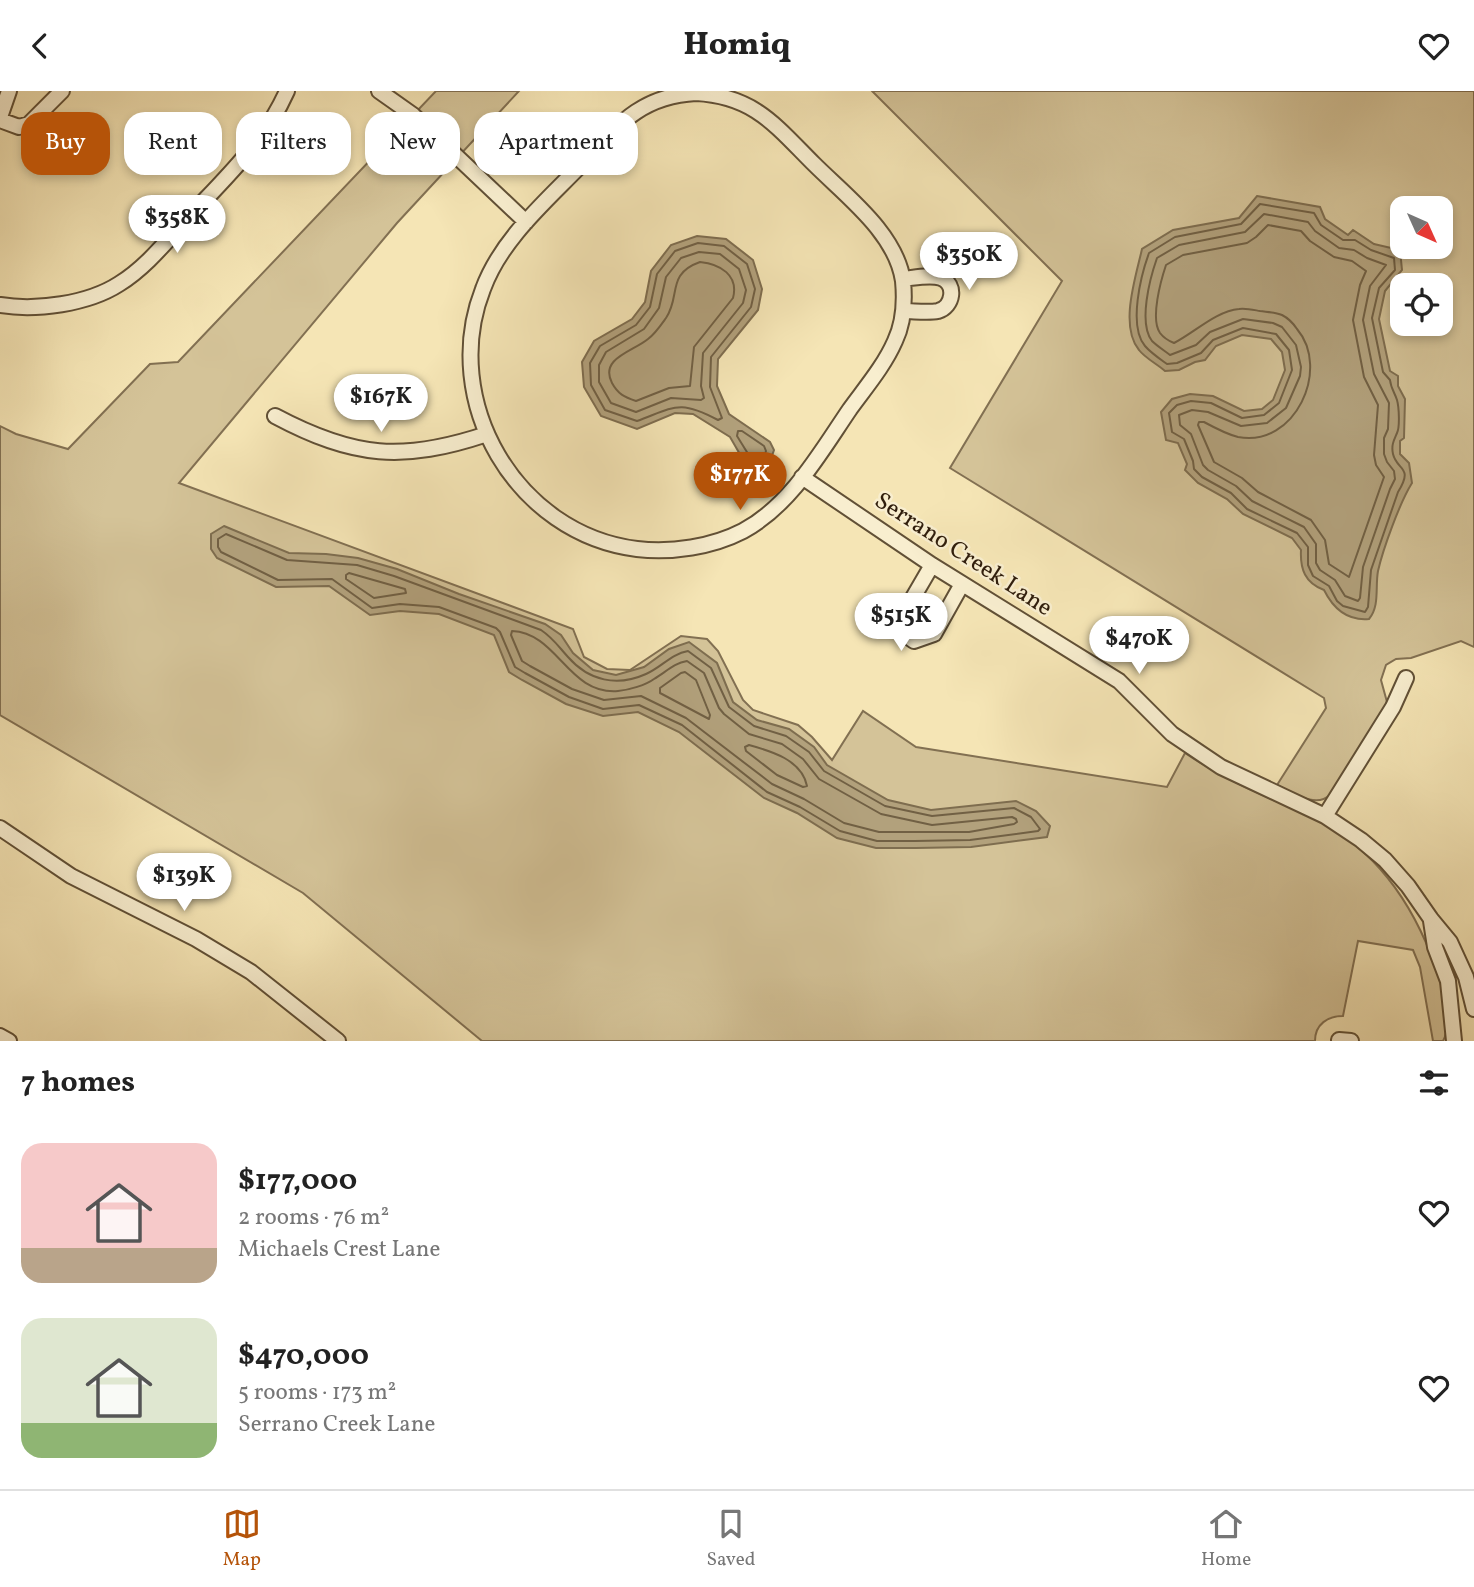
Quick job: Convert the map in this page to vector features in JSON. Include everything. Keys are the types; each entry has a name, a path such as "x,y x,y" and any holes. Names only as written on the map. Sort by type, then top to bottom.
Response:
{"street":[{"path":"9,91 0,119 19,127 29,124 62,91"},
{"path":"0,305 24,309 78,301 118,285 147,261 253,149 278,111 287,91"},
{"path":"379,91 413,115 526,222"},
{"path":"713,92 754,107 773,123 872,223 897,262 903,279 904,311 896,339 883,364 785,499 742,531 716,542 691,547 637,549 589,535 547,511 511,476 498,458 476,407 471,380 470,349 483,288 498,259 526,222 634,112 651,103 686,93 713,92"},
{"path":"903,279 938,276 946,279 951,288 951,298 946,306 938,311 904,311"},
{"path":"275,416 305,432 328,440 360,449 391,453 420,452 487,435"},
{"name":"Serrano Creek Lane","path":"802,477 932,565 1119,681 1172,734 1221,768 1325,817 1361,840 1385,860 1408,886 1450,942 1466,977 1474,1009"},
{"path":"932,565 900,620 904,634 914,641 934,634 962,584"},
{"path":"1325,817 1393,707 1406,678"},
{"path":"0,828 71,876 196,939 251,972 338,1041"},
{"name":"Serrano Creek Lane","path":"1431,919 1435,947 1448,981 1454,1041"},
{"path":"0,1036 9,1041"}],"shaded area":[{"path":"436,91 519,91 500,112 474,112 474,140 460,155 460,112 416,112"},
{"path":"872,91 1474,91 1474,647 1461,641 1411,658 1396,659 1386,665 1381,680 1387,702 1330,795 1324,799 1311,800 1277,785 1326,708 1324,698 950,468 1062,281"},
{"path":"365,166 365,175 441,175 397,223 179,483 573,629 584,657 607,669 630,670 681,636 707,639 718,651 743,700 753,710 798,725 832,760 863,711 916,747 1167,787 1185,753 1234,782 1319,821 1359,848 1377,865 1405,902 1436,968 1447,1015 1443,1041 1433,1041 1420,967 1413,950 1358,941 1343,1016 1323,1022 1317,1030 1315,1041 482,1041 303,893 0,715 0,426 16,434 68,449 150,364 178,362"}],"water":[{"path":"1257,196 1320,207 1325,219 1348,235 1353,230 1374,244 1390,248 1390,259 1401,259 1402,270 1400,273 1390,273 1390,285 1385,291 1379,319 1390,371 1398,376 1398,386 1405,399 1404,438 1400,441 1400,454 1409,463 1412,483 1397,513 1384,551 1378,571 1375,608 1369,619 1354,618 1336,608 1324,590 1305,575 1301,550 1292,538 1243,514 1227,499 1198,483 1185,470 1187,464 1178,443 1166,440 1161,412 1172,399 1190,394 1213,396 1244,411 1262,409 1273,400 1285,370 1282,352 1271,339 1242,335 1216,346 1205,360 1179,370 1165,371 1142,353 1133,340 1130,328 1131,301 1142,249 1173,230 1239,218"},
{"path":"697,236 726,239 753,260 762,289 758,310 718,359 717,386 729,414 770,442 774,450 769,464 755,469 745,463 730,437 693,414 675,413 637,429 601,416 584,387 582,362 594,341 632,319 645,302 651,271 671,245"},
{"path":"224,526 289,553 358,558 397,569 545,624 561,635 573,653 593,670 616,675 644,667 669,649 689,642 717,663 733,702 757,720 789,729 814,747 827,765 888,800 931,810 1016,801 1036,811 1050,826 1047,837 971,847 916,848 876,848 837,838 797,813 764,798 679,732 638,712 603,716 566,704 522,680 509,672 494,635 439,614 400,611 370,615 329,586 276,587 217,558 211,549 211,534"}]}
